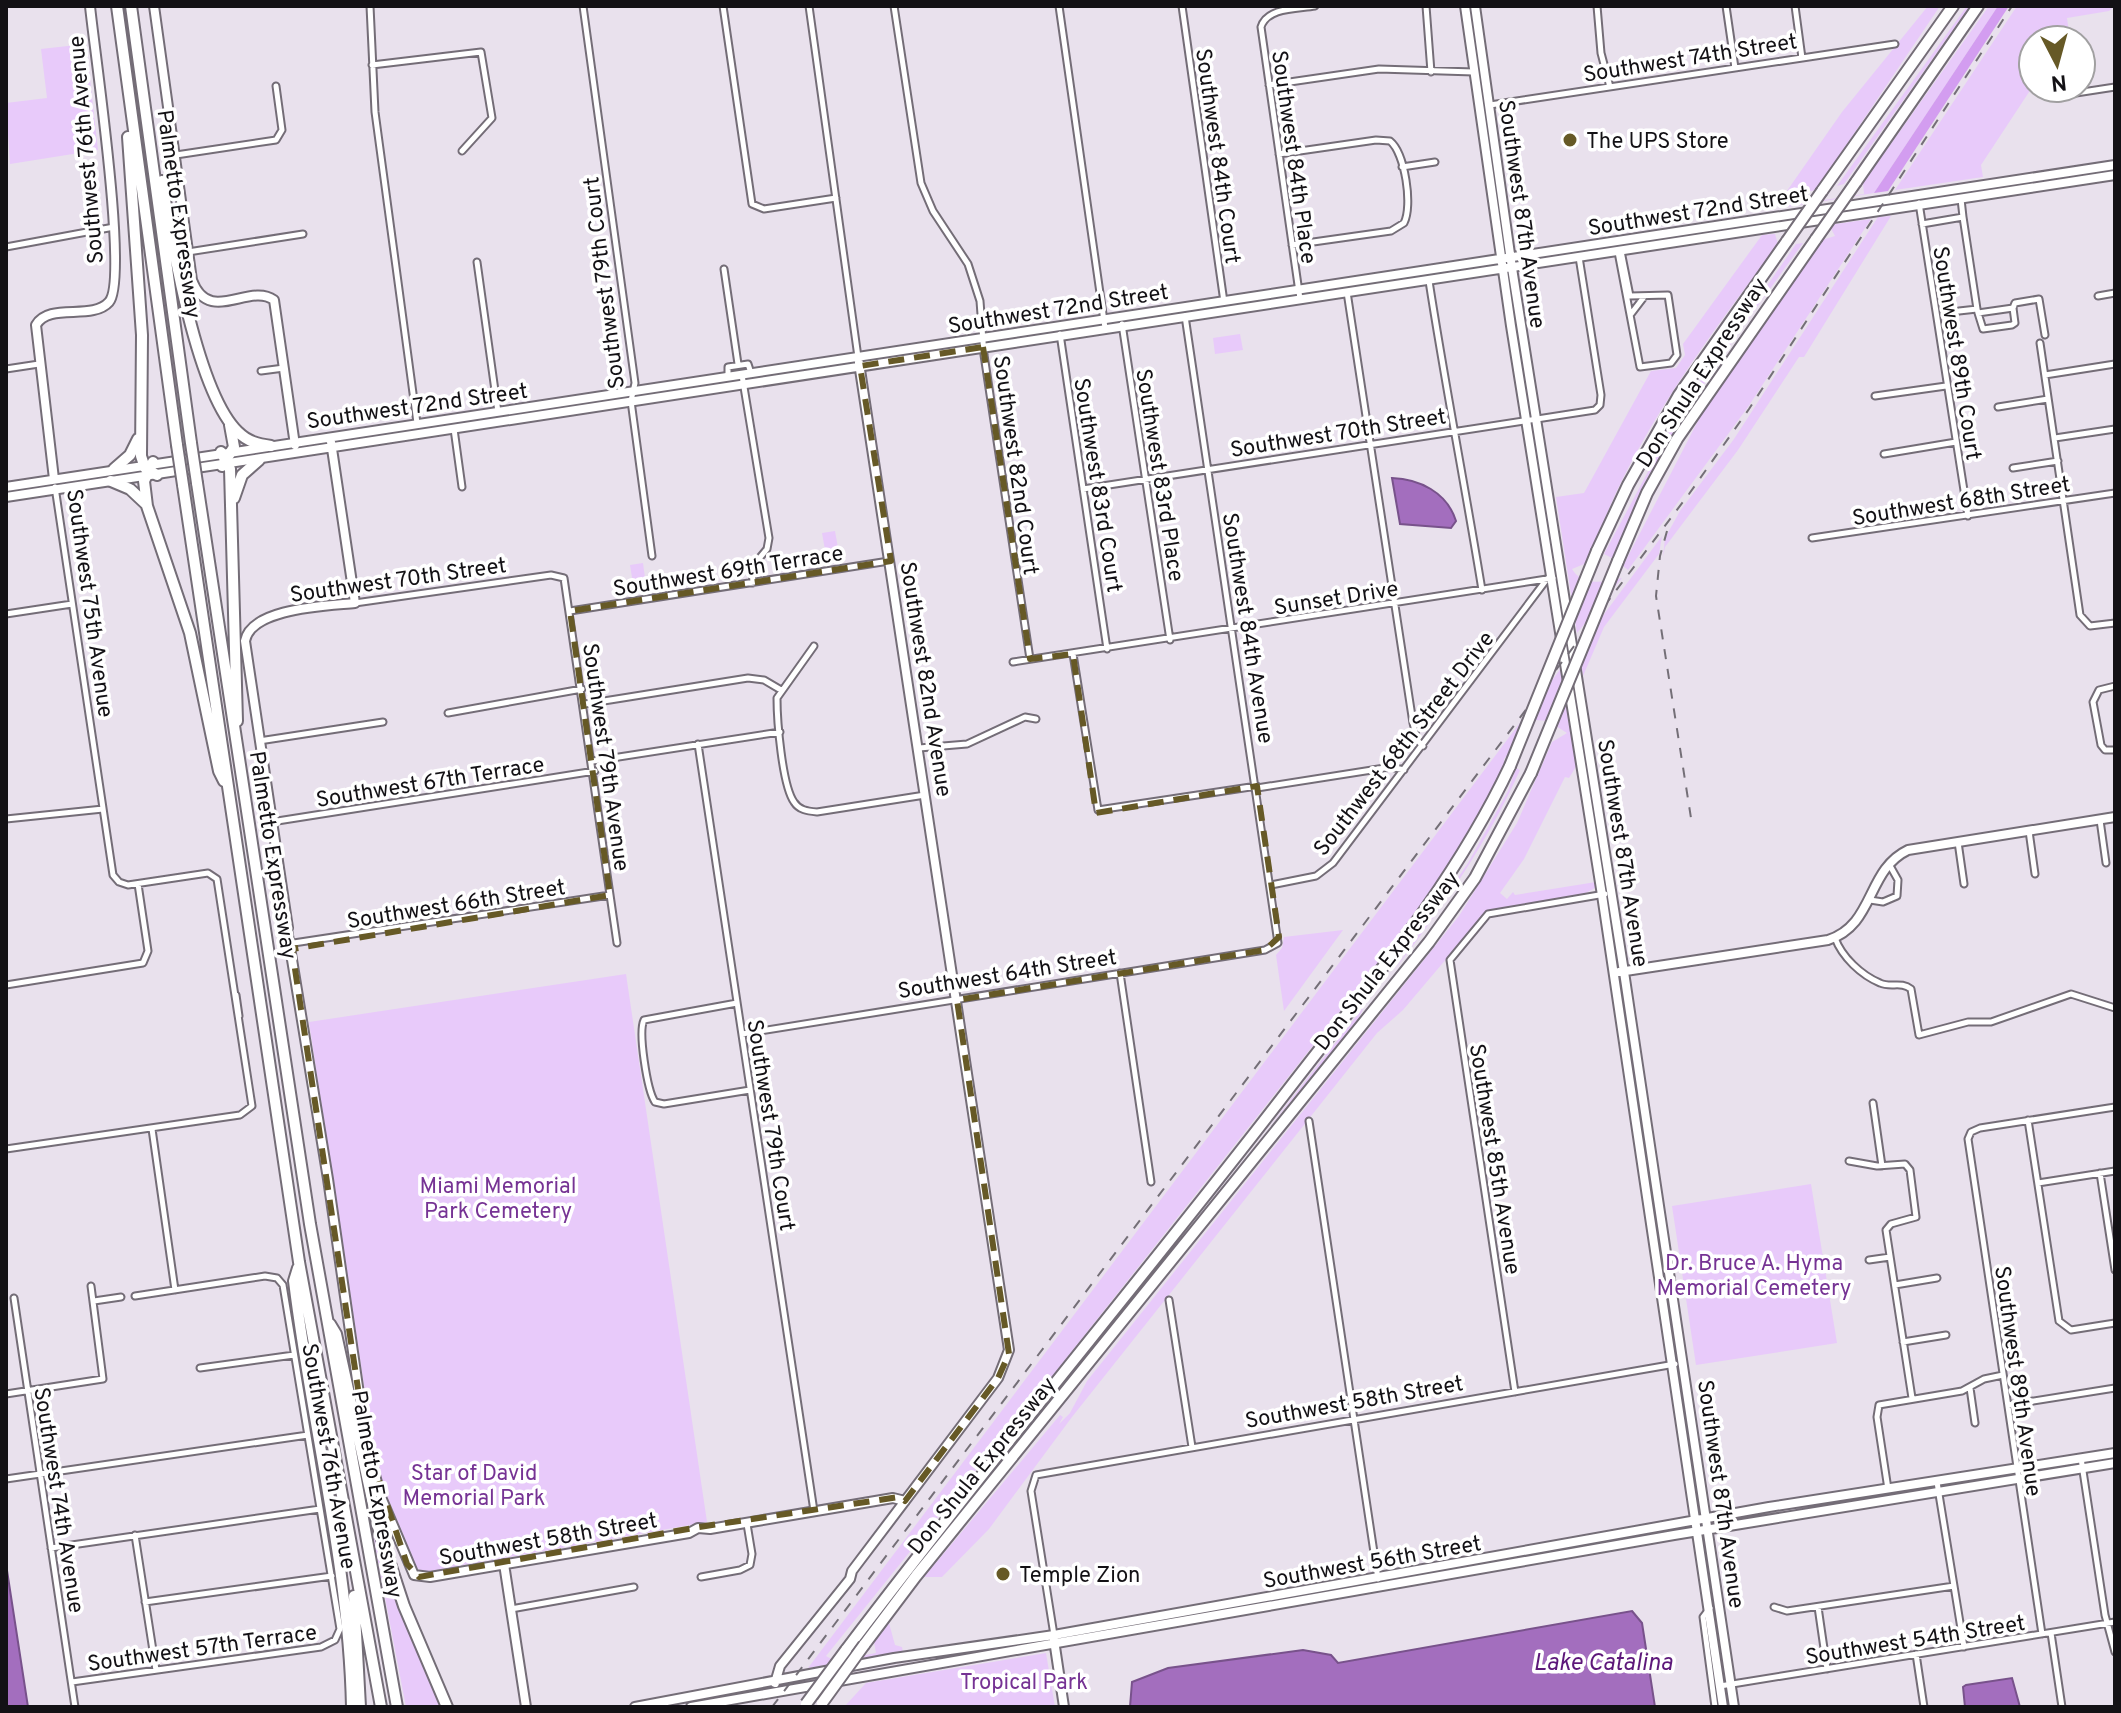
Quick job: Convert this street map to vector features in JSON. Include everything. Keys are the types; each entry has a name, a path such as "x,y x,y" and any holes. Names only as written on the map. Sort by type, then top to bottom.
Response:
{"highway":[{"name":"Palmetto Expressway","path":"117,6 177,445 299,1262 381,1707"},
{"name":"Palmetto Expressway","path":"131,6 191,443 325,1315 397,1707"},
{"path":"1930,39 1933,27 1946,6"},
{"name":"Don Shula Expressway","path":"805,1706 907,1568 1162,1255 1408,934 1456,866 1510,766 1597,551 1628,485 1679,395 1953,6"},
{"name":"Don Shula Expressway","path":"821,1705 916,1576 1429,942 1475,878 1531,773 1647,493 1677,439 1978,6"},
{"path":"148,119 156,145 182,291 211,383 230,423 248,440 271,446"},
{"path":"133,124 128,132 142,335 140,433 149,470 147,506 190,633 219,771 228,790"},
{"path":"230,423 226,459 232,507 232,634 239,715 235,735"},
{"path":"114,469 132,452 140,433"},
{"path":"232,507 239,479 259,460"},
{"path":"111,481 130,489 147,506"},
{"path":"299,1262 294,1281 347,1605 352,1707"},
{"path":"325,1315 336,1334 364,1470 385,1551 447,1707"},
{"path":"356,1574 360,1707"}],"main road":[{"name":"Southwest 76th Avenue","path":"35,328 41,317 100,307 110,301 114,287 114,227 90,6"},
{"path":"154,6 187,252 195,288 210,301 272,297 296,453"},
{"path":"1466,6 1476,11"},
{"name":"Southwest 87th Avenue","path":"1466,6 1475,72 1511,256 1507,269"},
{"name":"Southwest 87th Avenue","path":"1476,11 1490,105 1501,257 1507,269 1542,505 1583,735 1619,972 1639,1066 1647,1154"},
{"path":"1475,72 1484,67"},
{"name":"Southwest 72nd Street","path":"2016,185 2115,165"},
{"name":"Southwest 72nd Street","path":"1224,305 1300,299 1507,269 1579,257 1656,234 1740,221 2115,175"},
{"name":"Southwest 72nd Street","path":"418,429 454,428 631,401 746,377 983,347 1298,289 1501,257 1619,250 1918,199 1961,198 1976,191"},
{"path":"1740,221 1741,231"},
{"path":"1656,234 1657,244"},
{"path":"1347,292 1347,287 1369,282 1372,277"},
{"name":"Southwest 75th Avenue","path":"35,328 55,484"},
{"name":"Southwest 72nd Street","path":"859,362 984,337 1059,331"},
{"name":"Southwest 82nd Avenue","path":"859,362 1009,1337 1008,1357 998,1378 905,1501"},
{"name":"Southwest 72nd Street","path":"6,487 111,481 149,470 226,459 295,442 331,442 418,429 498,412 728,377 746,377"},
{"name":"Southwest 87th Avenue","path":"1530,420 1550,494 1555,582 1583,735"},
{"path":"331,442 355,603"},
{"name":"Southwest 72nd Street","path":"6,497 114,469 149,470 226,459 259,460 331,442"},
{"path":"1542,505 1550,494"},
{"name":"Southwest 70th Street","path":"258,741 245,653 247,633 255,622 268,617 355,603"},
{"path":"258,741 289,946"},
{"path":"1619,972 1835,938 1858,922 1888,863 1912,849 2115,817"},
{"name":"Southwest 58th Street","path":"289,946 323,1165 322,1178 327,1191 370,1463 414,1575 426,1577 689,1533 699,1534 710,1529 897,1497 905,1501"},
{"name":"Southwest 87th Avenue","path":"1623,995 1628,1067 1647,1154 1734,1707"},
{"path":"1628,1067 1639,1066"},
{"name":"Southwest 56th Street","path":"691,1707 1205,1613 2082,1463 2115,1453"},
{"name":"Southwest 56th Street","path":"2082,1463 2115,1463"},
{"name":"Southwest 56th Street","path":"1512,1560 1702,1519 1888,1490 1938,1486"},
{"path":"776,1692 775,1679 780,1666 842,1584 850,1579 852,1571 905,1501"},
{"name":"Southwest 87th Avenue","path":"1704,1530 1723,1707"},
{"path":"504,1564 526,1707"},
{"path":"1711,1608 1722,1618"},
{"path":"1054,1640 1064,1707"},
{"name":"Southwest 56th Street","path":"635,1707 775,1679 1054,1640"}],"street":[{"path":"370,6 372,65 418,429"},
{"name":"Southwest 79th Court","path":"583,6 636,391 631,401 652,556"},
{"path":"723,6 754,207 836,198"},
{"name":"Southwest 82nd Avenue","path":"809,6 859,362"},
{"name":"Southwest 82nd Court","path":"894,6 918,172 933,211 970,269 980,301 983,347 1030,659"},
{"path":"1059,6 1104,324"},
{"name":"Southwest 84th Court","path":"1182,6 1224,305"},
{"name":"Southwest 84th Place","path":"1300,299 1262,35 1263,20 1276,12 1315,6"},
{"path":"1426,6 1431,72"},
{"path":"1726,6 1735,68"},
{"path":"1795,6 1802,58"},
{"path":"1597,7 1601,51 1610,87"},
{"name":"Southwest 74th Street","path":"1490,105 1895,44"},
{"path":"372,65 481,52 492,118 462,151"},
{"path":"1269,85 1375,69 1475,72"},
{"path":"175,156 269,142 280,136 276,86"},
{"path":"1279,154 1376,140 1390,141 1398,150 1402,167 1408,210 1404,223 1387,232 1292,245"},
{"path":"1402,167 1435,162"},
{"path":"1961,198 1983,329 2012,325 2015,323 2015,303 2039,299 2045,335"},
{"name":"Southwest 89th Court","path":"1918,199 1968,516"},
{"path":"1922,224 1963,217"},
{"path":"6,247 114,227"},
{"path":"187,252 303,234"},
{"path":"1619,250 1627,289 1633,297 1668,295 1675,361 1640,367 1619,250"},
{"name":"Southwest 70th Street","path":"1083,489 1599,407 1601,395 1579,257"},
{"path":"477,262 498,412"},
{"path":"724,269 738,364"},
{"path":"1429,281 1452,432 1482,590"},
{"path":"1347,292 1415,732 1423,746"},
{"path":"2098,296 2115,293"},
{"path":"1631,315 1644,296"},
{"path":"1959,311 2013,308"},
{"name":"Southwest 84th Avenue","path":"1184,311 1279,937 1276,945"},
{"name":"Southwest 83rd Place","path":"1122,321 1170,640"},
{"name":"Southwest 83rd Court","path":"1059,331 1107,649"},
{"path":"2040,343 2079,612 2085,624 2115,623"},
{"path":"6,369 39,364"},
{"path":"728,377 728,367 748,364 746,377 769,538 767,549 753,565 753,583"},
{"path":"2045,375 2115,364"},
{"path":"261,371 284,368"},
{"path":"1875,396 1946,386"},
{"path":"1998,407 2048,399"},
{"path":"454,428 462,487"},
{"path":"2055,438 2115,429"},
{"path":"1884,454 1956,442"},
{"path":"2013,468 2058,461"},
{"name":"Southwest 75th Avenue","path":"55,484 113,873 119,882 138,884"},
{"name":"Southwest 68th Street","path":"1812,538 2115,493"},
{"name":"Southwest 69th Terrace","path":"570,611 891,561"},
{"name":"Southwest 70th Street","path":"355,603 561,576"},
{"name":"Southwest 79th Avenue","path":"561,576 566,589 585,704 617,943"},
{"path":"1530,582 1539,591"},
{"name":"Sunset Drive","path":"1030,659 1170,640 1530,582 1555,582"},
{"name":"Southwest 68th Street Drive","path":"1271,885 1308,878 1330,867 1539,591 1555,582"},
{"path":"6,614 72,604"},
{"path":"814,646 777,698 790,794 804,810 825,811 926,795"},
{"path":"1073,654 1098,810 1391,767 1404,770"},
{"path":"1013,662 1030,659"},
{"path":"585,704 752,678 781,690"},
{"path":"2115,686 2102,688 2094,695 2099,740 2105,750 2115,750"},
{"path":"448,713 582,689"},
{"path":"919,748 967,744 1025,717 1036,719"},
{"path":"258,741 383,722"},
{"path":"593,761 780,732"},
{"name":"Southwest 79th Court","path":"698,744 814,1511"},
{"name":"Southwest 67th Terrace","path":"270,822 595,771"},
{"path":"6,819 103,809"},
{"path":"2100,819 2106,863"},
{"path":"2029,830 2035,874"},
{"path":"1958,840 1964,884"},
{"path":"1870,900 1886,902 1898,894 1897,878 1888,863"},
{"path":"6,985 136,966 146,960 148,951 138,884 213,875 219,882 236,994 235,1007 252,1103 248,1112 6,1149"},
{"name":"Southwest 85th Avenue","path":"1515,1392 1451,968 1452,956 1488,914 1607,894"},
{"name":"Southwest 66th Street","path":"289,946 610,895"},
{"path":"1835,938 1842,955 1882,984 1904,984 1910,988 1919,1035 1968,1022 1991,1022 2071,994 2115,1008"},
{"name":"Southwest 64th Street","path":"742,1034 1276,945"},
{"path":"1120,973 1151,1182"},
{"path":"737,1003 644,1020 641,1030 649,1090 655,1102 664,1104 750,1090"},
{"path":"1873,1103 1882,1166"},
{"path":"2115,1107 2028,1120 2059,1321 2065,1328 2115,1323"},
{"name":"Southwest 89th Avenue","path":"2028,1120 1980,1128 1970,1133 1968,1147 2042,1634"},
{"path":"1309,1121 1378,1583"},
{"path":"135,1296 175,1290 152,1128"},
{"path":"1849,1161 1908,1166 1915,1219 1887,1227 1912,1398"},
{"path":"2038,1183 2115,1171"},
{"path":"2100,1173 2115,1270"},
{"path":"1869,1260 1890,1257"},
{"name":"Southwest 76th Avenue","path":"175,1290 265,1276 277,1278 283,1287 340,1624 335,1640"},
{"path":"1895,1285 1937,1278"},
{"path":"6,1394 97,1381 104,1376 91,1286"},
{"path":"94,1301 121,1297"},
{"name":"Southwest 74th Avenue","path":"14,1298 75,1707"},
{"path":"1169,1300 1192,1447"},
{"path":"1903,1342 1946,1335"},
{"path":"200,1368 295,1355"},
{"name":"Southwest 58th Street","path":"1054,1640 1031,1491 1033,1479 1043,1473 1679,1364"},
{"path":"1888,1490 1877,1417 1879,1405 1970,1388 1984,1379 2003,1375"},
{"path":"1970,1388 1975,1423"},
{"path":"2008,1405 2115,1388"},
{"path":"6,1479 308,1435"},
{"path":"2082,1463 2115,1652"},
{"path":"1938,1486 1964,1647"},
{"path":"51,1548 320,1509"},
{"path":"701,1577 740,1570 750,1565 752,1556 747,1523"},
{"path":"135,1535 156,1670"},
{"path":"145,1602 332,1576"},
{"path":"1774,1607 1787,1611 1954,1586"},
{"path":"511,1609 634,1587"},
{"path":"1818,1607 1827,1669"},
{"name":"Southwest 87th Avenue","path":"1711,1608 1703,1612 1703,1617 1715,1707"},
{"name":"Southwest 54th Street","path":"1720,1686 2112,1623"},
{"path":"2051,1633 2062,1707"},
{"name":"Southwest 57th Terrace","path":"72,1682 321,1647 335,1640"},
{"path":"1916,1654 1924,1707"}],"highlighted area":[{"path":"983,347 1030,659 1073,654 1096,813 1257,786 1279,937 1265,950 957,1000 1009,1354 998,1378 905,1501 899,1497 699,1527 419,1577 407,1564 366,1442 292,949 610,895 570,611 891,561 860,366"}],"green space":[{"path":"1928,6 1940,6 1816,190 1805,192 1811,202 1864,194 1863,183 1989,6 1998,6 1874,193 1786,207 1782,198 1842,112"},
{"path":"1967,6 1970,6 1844,184 1837,186"},
{"path":"2017,6 2114,6 2109,11 2067,18 2068,24 2017,24 2017,104 2021,104 1981,165 1983,177 1895,190"},
{"path":"86,44 98,150 10,164 6,103 47,98 41,49"},
{"path":"1891,216 1804,357 1799,357 1738,450 1665,547 1663,557 1665,538 1680,511 1734,439 1878,217"},
{"path":"1871,219 1748,407 1628,570 1623,566 1700,417 1822,240 1835,236 1829,225"},
{"path":"1775,234 1778,244 1696,357 1646,436 1605,519 1589,562 1572,569 1588,581 1622,578 1577,633 1556,497 1584,493 1651,371 1676,368 1685,355 1683,344 1762,235"},
{"path":"1803,243 1697,394 1673,434 1631,516 1614,559 1604,554 1682,408 1796,244"},
{"path":"1240,334 1243,350 1215,354 1213,338"},
{"path":"835,531 840,559 827,561 822,533"},
{"path":"1662,536 1659,554 1604,627 1583,676 1579,648"},
{"path":"643,563 646,585 634,590 630,565"},
{"path":"1562,667 1577,765 1569,778 1565,777 1524,859 1500,893 1507,899 1513,892 1515,895 1596,882 1595,888 1582,895 1486,912 1403,1010 1377,1033 1072,1417 989,1529 942,1577 924,1577 1060,1415 1063,1417 1059,1424 1070,1413 1087,1381 1459,916 1517,823 1552,742 1567,733 1548,721 1536,720 1504,759 1505,766 1467,835 1408,925 1031,1403 1028,1401 1038,1387 1020,1406 1007,1431 826,1656 835,1661 876,1653 874,1642 889,1623 895,1645 902,1647 903,1652 808,1668"},
{"path":"1516,768 1520,770 1478,850 1393,972 1468,863 1508,791"},
{"path":"1343,930 1284,1011 1276,955 1282,948 1284,937"},
{"name":"Miami Memorial Park Cemetery","path":"626,974 707,1522 424,1572 417,1568 377,1471 309,1022"},
{"path":"1362,1009 1355,1025 1270,1126"},
{"name":"Dr. Bruce A. Hyma Memorial Cemetery","path":"1811,1184 1837,1343 1696,1365 1672,1206"},
{"path":"367,1493 442,1707 406,1707"},
{"name":"Tropical Park","path":"1046,1653 1055,1707 844,1707 866,1683"}],"shaded area":[{"path":"1998,6 2009,6 1888,191 1874,193"}],"water":[{"path":"1392,478 1422,484 1439,495 1456,521 1451,528 1400,524"},
{"path":"6,1564 28,1707 6,1707"},
{"name":"Lake Catalina","path":"1632,1611 1642,1623 1655,1707 1130,1707 1132,1682 1168,1668 1303,1650 1331,1655 1338,1663"},
{"path":"2012,1678 2020,1707 1965,1707 1963,1687 1966,1685"}],"railway":[{"path":"772,1707 1689,494 1749,409 2012,6"},
{"path":"1667,531 1660,556 1656,596 1691,818"}],"place":[{"name":"The UPS Store","path":"1570,140"},
{"name":"Temple Zion","path":"1003,1574"}],"park label":[{"name":"Star of David Memorial Park","path":"474,1484"}]}
